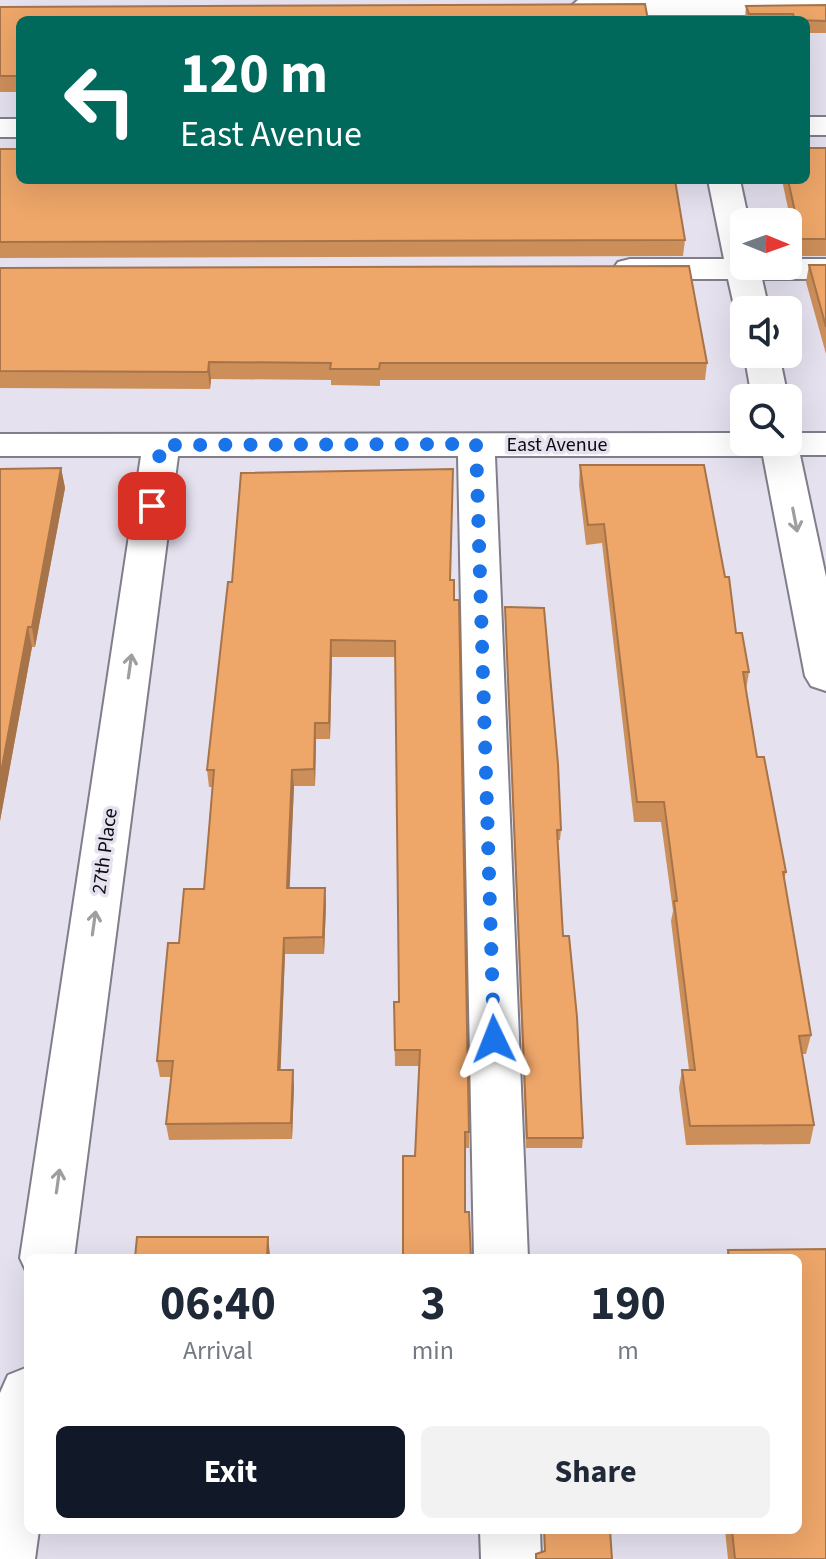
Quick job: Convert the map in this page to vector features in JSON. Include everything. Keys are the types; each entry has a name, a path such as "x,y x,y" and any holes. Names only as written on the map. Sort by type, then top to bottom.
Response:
{"street":[{"path":"555,8 826,7"},
{"path":"725,184 730,208"},
{"path":"598,269 730,269"},
{"path":"802,269 826,269"},
{"name":"East Avenue","path":"0,445 730,443"},
{"name":"East Avenue","path":"802,443 826,444"},
{"path":"476,444 501,1254"},
{"name":"27th Place","path":"48,1254 161,445"},
{"path":"782,456 826,676"},
{"path":"5,1559 24,1423"},
{"path":"510,1534 511,1559"}],"building":[{"path":"645,4 647,16 16,16 16,76 0,76 0,7"},
{"path":"826,5 826,21 810,20 810,16 793,14 749,14 746,6"},
{"path":"810,148 826,148 826,239 802,239 802,208 794,208 789,184 810,184"},
{"path":"0,149 16,149 16,184 676,184 685,240 0,242"},
{"path":"809,265 826,265 826,327"},
{"path":"689,266 707,363 380,363 379,369 330,369 331,363 209,362 208,372 0,371 0,268"},
{"path":"580,465 704,465 725,577 729,577 736,633 742,633 749,672 743,672 757,757 764,757 786,872 783,872 811,1035 799,1036 814,1125 690,1126 682,1070 695,1070 664,802 637,802 604,524 588,525"},
{"path":"61,468 32,627 28,627 0,778 0,469"},
{"path":"453,469 450,580 454,580 454,600 459,600 469,1132 465,1132 465,1212 469,1212 471,1254 403,1254 403,1156 415,1156 420,1050 395,1050 394,1002 399,1002 395,641 331,640 329,723 315,723 314,769 292,770 287,888 325,888 323,937 284,938 278,1070 293,1070 291,1123 166,1124 173,1061 157,1061 168,943 179,943 184,889 204,889 214,770 207,770 228,582 232,582 241,473"},
{"path":"505,607 544,608 558,764 561,830 557,830 563,936 569,936 583,1138 527,1138"},
{"path":"137,1237 268,1237 267,1254 135,1254"},
{"path":"826,1249 826,1559 735,1559 732,1534 802,1534 802,1254 728,1254 728,1250"},
{"path":"544,1534 610,1534 612,1559 536,1559 536,1554 545,1551"}],"route":[{"path":"152,506 161,445 476,444 494,1039"}]}
